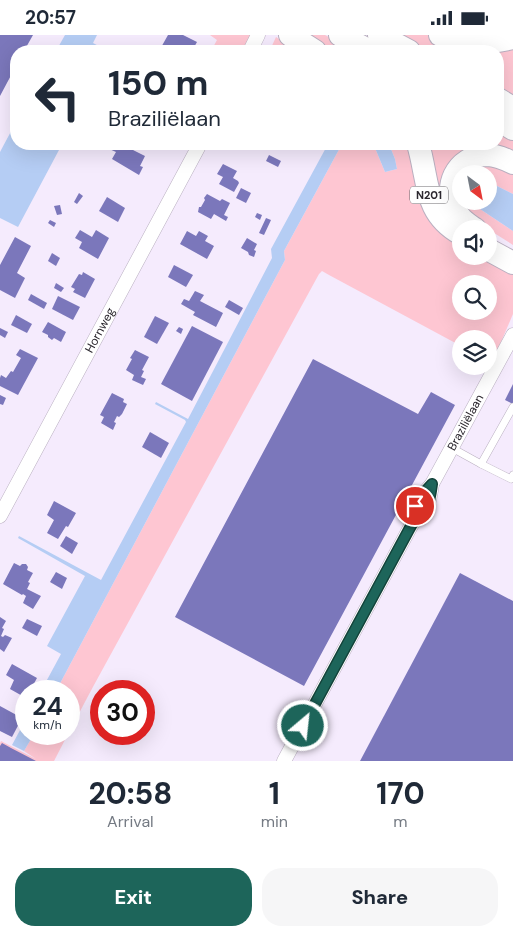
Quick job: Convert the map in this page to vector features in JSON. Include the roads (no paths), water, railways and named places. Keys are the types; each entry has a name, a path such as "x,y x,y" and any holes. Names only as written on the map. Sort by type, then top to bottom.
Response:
{"highway":[{"path":"290,35 306,45"},
{"path":"340,35 359,45"},
{"path":"379,35 398,45"},
{"path":"440,35 455,40 480,43 496,42 513,37"},
{"name":"N201","path":"420,150 427,189 434,207 440,218 452,228"},
{"name":"N201","path":"464,220 453,204 450,192 456,172 465,163 480,156 495,156 513,163"},
{"path":"497,240 513,249"},
{"path":"497,254 513,263"}],"street":[{"name":"Hornweg","path":"0,516 197,150"},
{"name":"Braziliëlaan","path":"284,761 412,524 415,506 432,484 513,336"}],"lane":[{"path":"481,464 513,407"},
{"path":"452,448 511,479 513,475"}],"water":[{"path":"65,35 97,35 93,43 97,45 59,45"},
{"path":"10,133 10,150 59,150 18,227 0,218 0,152"},
{"path":"325,150 339,150 284,251 285,260 62,680 47,680 61,654 47,646 85,576 18,538 19,536 101,580 186,422 155,404 156,402 188,419 272,258 271,249"},
{"path":"376,150 391,150 397,169 385,172"},
{"path":"498,186 513,194 513,231 482,210 498,210"},
{"path":"15,739 15,745 28,745 24,751 12,745"}]}
